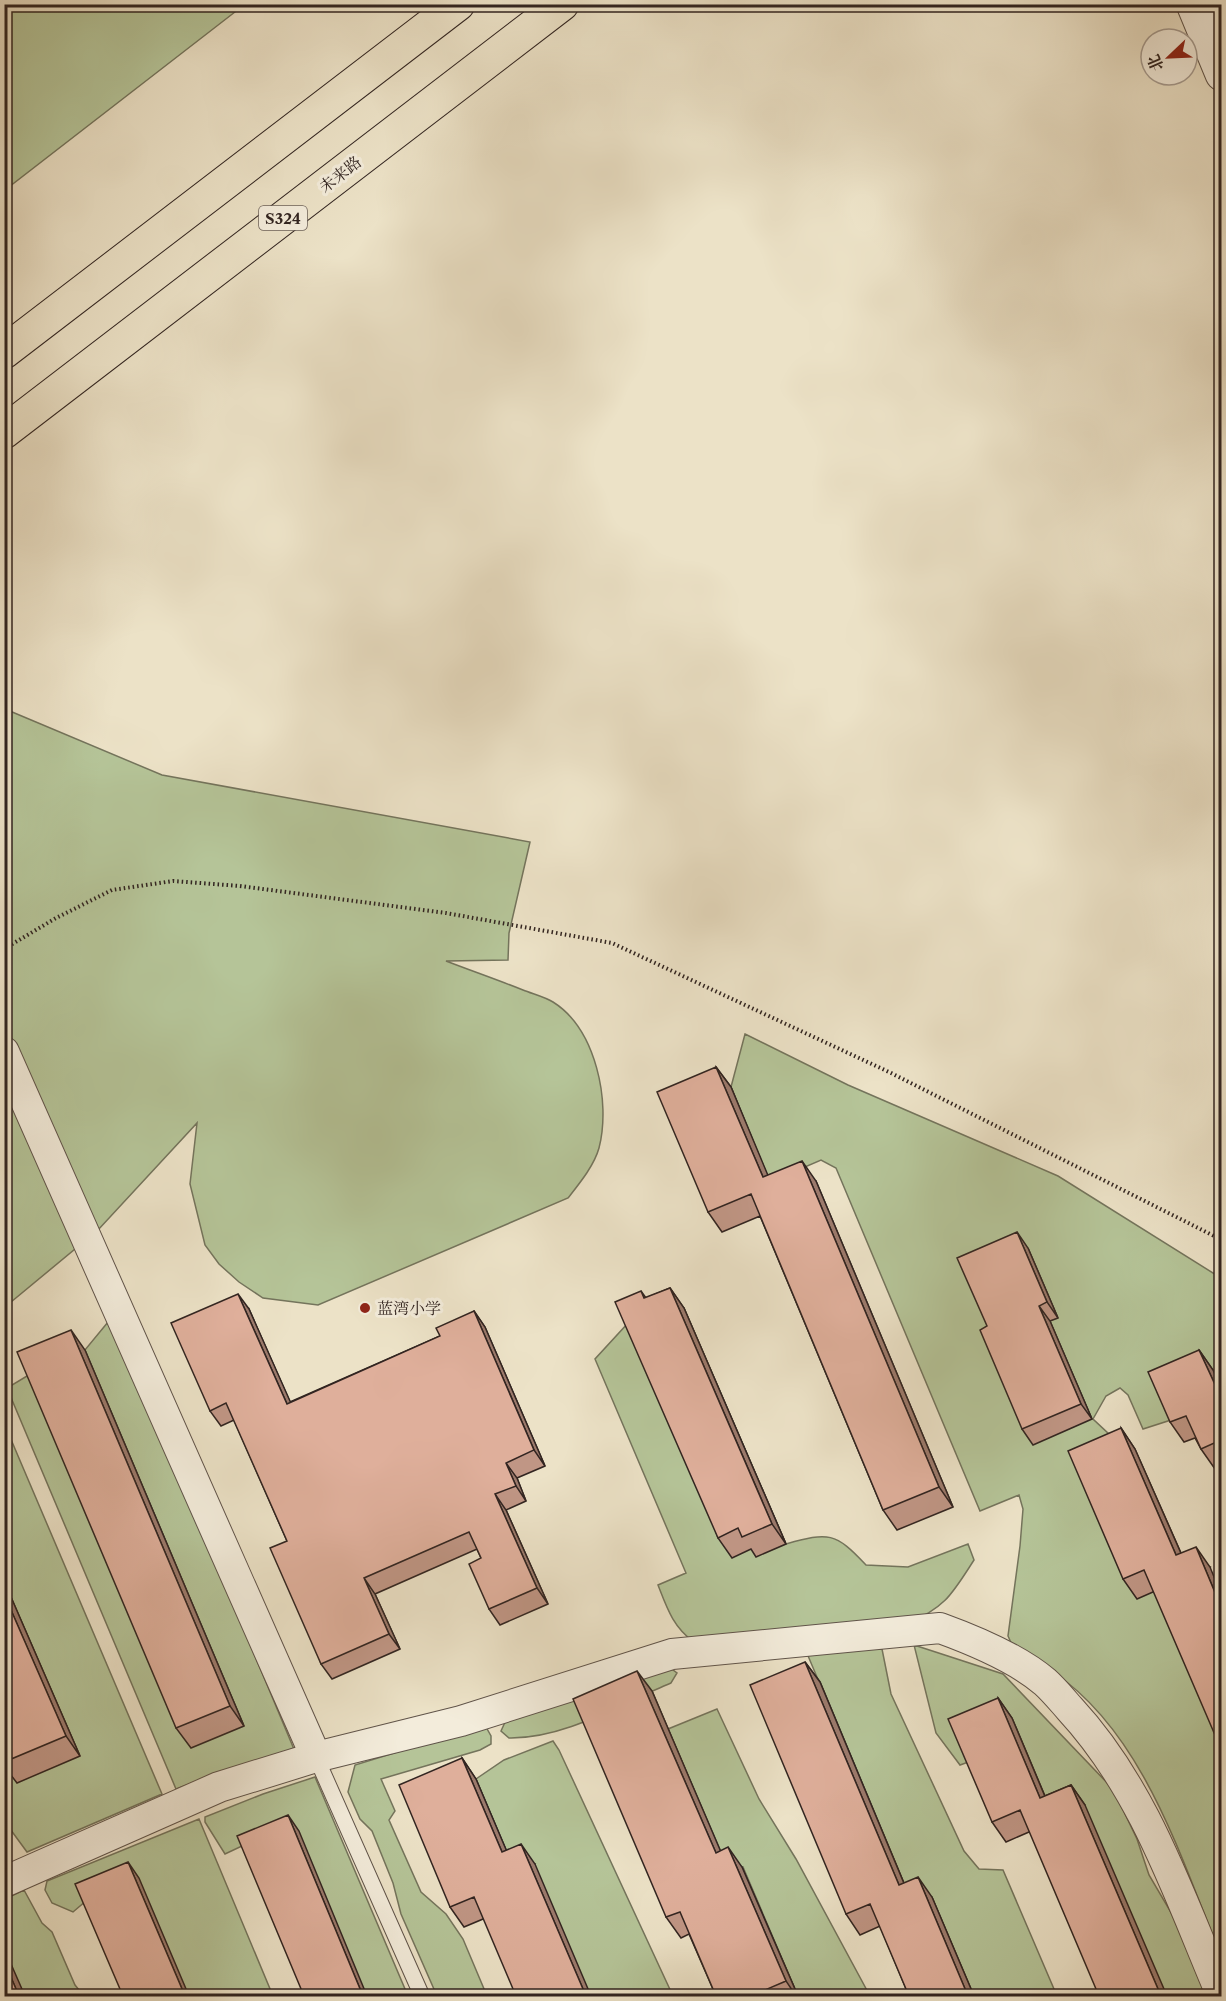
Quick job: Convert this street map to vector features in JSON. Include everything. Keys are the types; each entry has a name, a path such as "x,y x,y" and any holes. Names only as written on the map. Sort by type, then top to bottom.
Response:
{"main road":[{"path":"4,352 458,4"},
{"name":"未来路","path":"4,432 562,4"}],"street":[{"path":"1193,4 1221,74"},
{"path":"4,1052 316,1757"},
{"path":"4,1882 219,1787 316,1757 461,1721 672,1654 940,1628 976,1640 1044,1682 1082,1721 1123,1775 1152,1830 1221,1996"}],"lane":[{"path":"316,1757 422,1996"}],"path":[{"path":"4,949 56,918 112,890 172,881 240,886 446,913 612,943 889,1072 1221,1240"}],"green space":[{"path":"5,4 244,4 244,5 5,190"},
{"path":"5,709 162,775 530,842 509,933 508,960 446,961 553,1002 568,1014 590,1048 601,1089 602,1130 594,1161 568,1198 318,1305 263,1298 239,1282 219,1264 205,1245 190,1184 197,1123 98,1230 5,1307"},
{"path":"745,1034 848,1085 1058,1176 1221,1278 1221,1388 1213,1370 1174,1419 1143,1429 1128,1395 1120,1388 1106,1396 1093,1419 1110,1435 1158,1590 1221,1737 1221,1956 1174,1840 1136,1763 1112,1728 1085,1698 1049,1669 1016,1654 1008,1636 1023,1509 1019,1495 980,1511 836,1168 821,1160 770,1182 731,1087"},
{"path":"684,1308 786,1544 812,1538 830,1538 846,1546 866,1565 908,1567 968,1544 974,1560 953,1591 940,1605 907,1624 694,1642 681,1630 664,1602 658,1585 686,1573 595,1359 629,1322"},
{"path":"113,1316 296,1754 238,1766 176,1789 7,1388 32,1373 85,1350"},
{"path":"4,1423 162,1794 27,1852 5,1822"},
{"path":"914,1645 1003,1674 1113,1789 1137,1839 1149,1875 1186,1938 1213,1996 1167,1996 1054,1818 971,1761 960,1765 936,1733"},
{"path":"882,1649 891,1694 964,1851 979,1869 1003,1870 1057,1996 974,1996 913,1905 806,1651"},
{"path":"669,1667 677,1673 671,1683 571,1727 530,1737 509,1738 501,1731 506,1720"},
{"path":"717,1709 759,1799 796,1859 870,1996 798,1996 743,1867 730,1873 668,1729"},
{"path":"486,1727 491,1736 491,1744 480,1750 381,1779 395,1811 389,1820 421,1892 446,1914 463,1939 487,1996 437,1996 401,1914 393,1883 372,1831 360,1819 348,1792 355,1765 472,1729"},
{"path":"553,1741 673,1996 591,1996 516,1873 476,1779 504,1760"},
{"path":"315,1777 408,1996 308,1996 244,1845 225,1854 205,1822 205,1817"},
{"path":"199,1819 273,1996 128,1996 86,1901 73,1912 52,1903 45,1890 47,1881"},
{"path":"24,1890 42,1923 52,1932 75,1985 84,1996 5,1996 5,1899"}],"building":[{"path":"716,1067 763,1177 802,1161 939,1487 883,1510 751,1194 708,1212 657,1092"},
{"path":"1017,1232 1047,1302 1039,1306 1081,1404 1022,1429 980,1330 987,1326 957,1258"},
{"path":"670,1288 772,1524 742,1537 738,1528 718,1538 615,1302 641,1291 644,1298"},
{"path":"238,1294 287,1404 440,1336 436,1328 474,1311 534,1450 506,1463 516,1486 495,1494 537,1588 489,1609 469,1564 481,1558 469,1532 364,1578 389,1634 321,1664 270,1548 287,1541 226,1403 210,1411 171,1323"},
{"path":"71,1330 230,1706 176,1728 17,1352"},
{"path":"1199,1350 1218,1391 1221,1390 1221,1440 1201,1449 1186,1416 1170,1422 1148,1372"},
{"path":"1121,1428 1176,1555 1196,1547 1221,1607 1221,1749 1144,1570 1123,1579 1068,1451"},
{"path":"4,1594 66,1736 4,1762"},
{"path":"805,1662 899,1885 918,1877 968,1996 909,1996 870,1904 846,1914 750,1685"},
{"path":"637,1671 716,1853 728,1847 786,1981 751,1996 716,1996 680,1912 666,1917 573,1699"},
{"path":"998,1698 1040,1798 1071,1785 1161,1996 1099,1996 1020,1810 992,1822 948,1719"},
{"path":"462,1758 502,1852 521,1844 586,1996 516,1996 474,1897 450,1907 399,1785"},
{"path":"288,1815 363,1996 304,1996 237,1836"},
{"path":"128,1862 185,1996 123,1996 75,1884"},
{"path":"4,1961 19,1996 4,1996"}],"place":[{"name":"蓝湾小学","path":"365,1308"}]}
